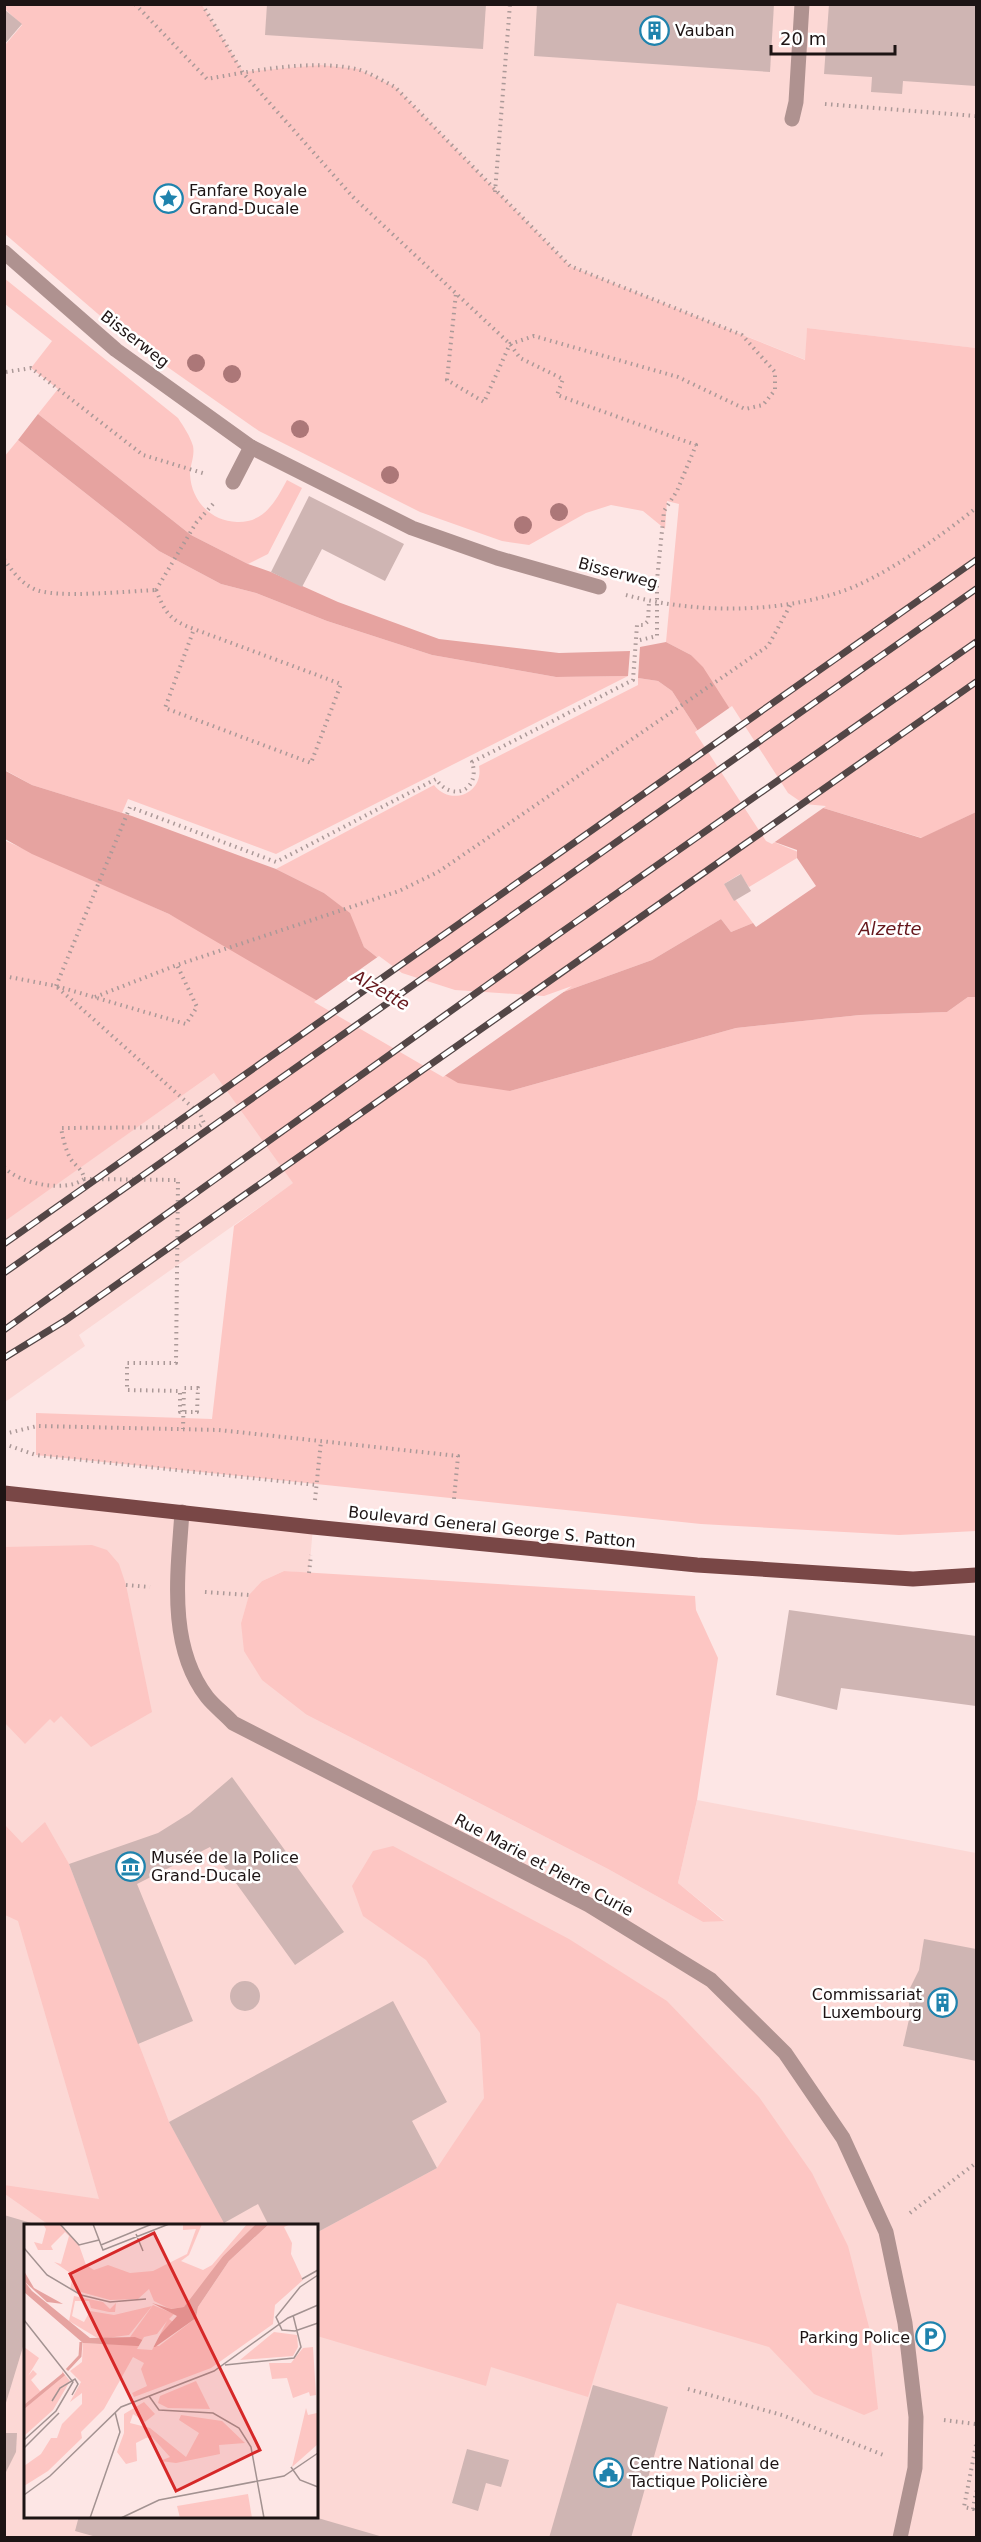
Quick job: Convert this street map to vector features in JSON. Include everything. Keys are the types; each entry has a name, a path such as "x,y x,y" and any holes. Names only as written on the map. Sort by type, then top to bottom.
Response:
{"main road":[{"name":"Boulevard General George S. Patton","path":"4,1493 313,1527 697,1565 913,1579 976,1575"}],"street":[{"path":"792,119 796,102 802,4"},
{"name":"Bisserweg","path":"4,252 116,350 250,447 412,528 497,558 599,587"},
{"path":"233,482 250,447"},
{"name":"Rue Marie et Pierre Curie","path":"182,1512 177,1590 181,1635 190,1668 207,1697 233,1723 589,1905 711,1980 785,2053 843,2138 886,2232 905,2323 916,2417 915,2468 900,2538"}],"path":[{"path":"135,4 207,79 243,73 320,66 358,69 395,87 495,192 570,266 742,336 775,372 775,390 763,405 745,409 678,377 534,336 510,344 484,402 447,380 456,293"},
{"path":"202,4 243,73 352,197 510,344 520,358 563,379 557,395 696,445 677,491 664,511 657,580 657,636 636,641"},
{"path":"495,192 510,4"},
{"path":"796,102 976,116"},
{"path":"6,372 32,368 143,455 233,482"},
{"name":"Bisserweg","path":"599,587 649,602 696,608 742,608 791,604 839,593 891,568 976,508"},
{"path":"156,590 196,523"},
{"path":"4,559 15,576 35,590 77,594 156,590"},
{"path":"156,590 163,607 175,622 194,629 341,684 311,763 165,708 194,629"},
{"path":"57,984 130,807 276,862 436,779 442,788 453,793 465,790 473,781 475,771 472,762 633,680 637,625 644,625 648,621 649,602"},
{"path":"95,997 177,965 399,891 438,872 768,646 791,604"},
{"path":"4,976 57,984 186,1024 197,1007 177,965"},
{"path":"57,984 200,1114 204,1123 198,1127 61,1128 64,1145 71,1160 83,1172 84,1179"},
{"path":"4,1167 29,1183 50,1185 79,1183 84,1179 178,1180 176,1363 128,1363 127,1390 180,1391 180,1412 189,1412 198,1412 198,1388 183,1388 183,1408 183,1419 183,1429"},
{"path":"4,1434 37,1426 219,1430 458,1456 454,1499"},
{"path":"4,1444 36,1455 316,1485 321,1441"},
{"path":"886,2232 976,2163"},
{"path":"688,2389 782,2415 915,2468"},
{"path":"976,2445 964,2507 973,2509 976,2491"}],"shaded area":[{"path":"5,4 202,5 243,72 320,65 358,69 395,87 570,266 805,360 807,328 976,348 976,812 922,838 820,807 803,807 785,796 691,655 666,642 679,504 667,501 665,529 643,511 611,505 586,513 529,545 502,541 420,512 259,431 126,338 5,234 5,45 22,25 5,9"},
{"path":"202,5 976,5 976,348 807,328 806,360 570,266 495,192 320,65 243,73"},
{"path":"4,278 178,418 193,446 190,474 194,492 204,507 218,518 237,522 255,519 273,503 287,480 302,488 268,554 248,564 191,535 38,414 58,389 31,368 52,341 5,304"},
{"path":"18,440 159,551 221,584 256,593 327,621 432,655 556,677 628,676 276,854 128,799 122,813 32,785 5,770 4,457"},
{"path":"638,678 658,681 672,691 769,840 798,852 797,858 749,887 740,874 724,884 753,923 731,932 721,919 652,960 544,999 454,993 401,976 364,947 349,913 324,893 276,869 434,785 441,792 449,795 465,794 476,783 479,766 638,685"},
{"path":"976,699 79,1335 85,1346 5,1402 4,1221 214,1073"},
{"path":"4,840 169,914 510,1091 736,1028 860,1015 947,1012 968,997 976,997 976,1531 899,1535 701,1524 36,1455 36,1413 212,1419 234,1226 293,1183 214,1073 5,1221"},
{"path":"4,1493 313,1527 309,1573 284,1571 262,1581 249,1596 241,1623 307,1715 608,1869 703,1922 724,1920 678,1883 697,1800 976,1853 976,2537 5,2537"},
{"path":"92,1545 107,1550 119,1564 126,1585 152,1712 91,1747 61,1716 54,1723 50,1719 25,1744 5,1723 5,1547"},
{"path":"284,1571 695,1596 696,1610 718,1658 697,1800 678,1883 724,1921 703,1922 608,1869 307,1715 262,1680 244,1651 241,1623 249,1595 262,1581"},
{"path":"45,1822 69,1864 169,2122 225,2224 48,2224 5,2194 4,2185 99,2199 18,1921 5,1915 5,1825 22,1843"},
{"path":"393,1846 569,1939 667,2001 759,2097 812,2173 848,2246 869,2327 878,2409 864,2415 814,2394 769,2347 617,2303 588,2397 491,2367 486,2386 318,2336 318,2232 437,2168 484,2098 480,2033 426,1960 363,1916 352,1886 373,1851"}],"water":[{"path":"38,414 191,535 248,564 338,602 439,639 559,653 630,651 628,676 556,677 432,655 327,621 256,593 221,584 159,551 18,440"},
{"name":"Alzette","path":"666,642 691,655 703,667 785,795 803,807 820,807 921,838 976,812 976,997 968,997 947,1012 860,1015 736,1028 510,1091 458,1083 169,914 32,854 5,839 4,770 32,785 132,816 276,869 324,893 350,913 364,947 401,976 454,993 544,999 652,960 721,919 731,932 753,923 756,927 816,886 797,858 797,850 769,840 672,691 658,681 638,678 640,647"}],"pier":[{"path":"732,706 788,793 804,804 826,806 772,844 766,841 695,732"},
{"path":"379,956 402,973 455,990 544,996 572,986 443,1077 314,1002"}],"building":[{"path":"267,4 486,4 483,49 265,35"},
{"name":"Vauban","path":"537,4 774,4 770,72 534,56"},
{"path":"829,4 976,4 976,86 903,81 902,94 871,92 872,77 824,74"},
{"path":"4,9 22,24 4,45"},
{"path":"309,496 404,544 385,581 322,549 302,587 271,572"},
{"path":"741,874 751,891 734,901 724,884"},
{"path":"789,1610 976,1636 976,1706 841,1688 837,1710 776,1695"},
{"path":"232,1777 344,1932 295,1965 210,1847 137,1884 193,2021 138,2044 69,1864 158,1833 190,1813"},
{"name":"Commissariat Luxembourg","path":"924,1939 976,1949 976,2061 903,2046 910,2015 908,1992 919,1970"},
{"path":"245,1981 256,1985 260,1996 256,2007 245,2011 234,2007 230,1996 234,1985"},
{"path":"393,2001 447,2102 412,2121 437,2168 318,2232 318,2224 268,2224 258,2204 224,2223 169,2122"},
{"path":"4,2215 35,2224 24,2224 24,2344 5,2406"},
{"name":"Centre National de Tactique Policière","path":"593,2385 668,2407 631,2538 549,2538"},
{"path":"4,2433 17,2433 16,2452 6,2472"},
{"path":"467,2449 509,2460 501,2487 486,2483 478,2511 452,2503"},
{"path":"78,2518 318,2518 383,2537 100,2538 75,2531"}],"railway":[{"path":"4,1244 976,560"},
{"path":"4,1273 976,589"},
{"path":"4,1330 553,938 976,642"},
{"path":"4,1358 66,1320 976,682"}],"place":[{"name":"Vauban","path":"654,30"},
{"name":"Fanfare Royale Grand-Ducale","path":"168,199"},
{"name":"Musée de la Police Grand-Ducale","path":"130,1866"},
{"name":"Commissariat Luxembourg","path":"943,2003"},
{"name":"Parking Police","path":"931,2337"},
{"name":"Centre National de Tactique Policière","path":"608,2472"}]}
